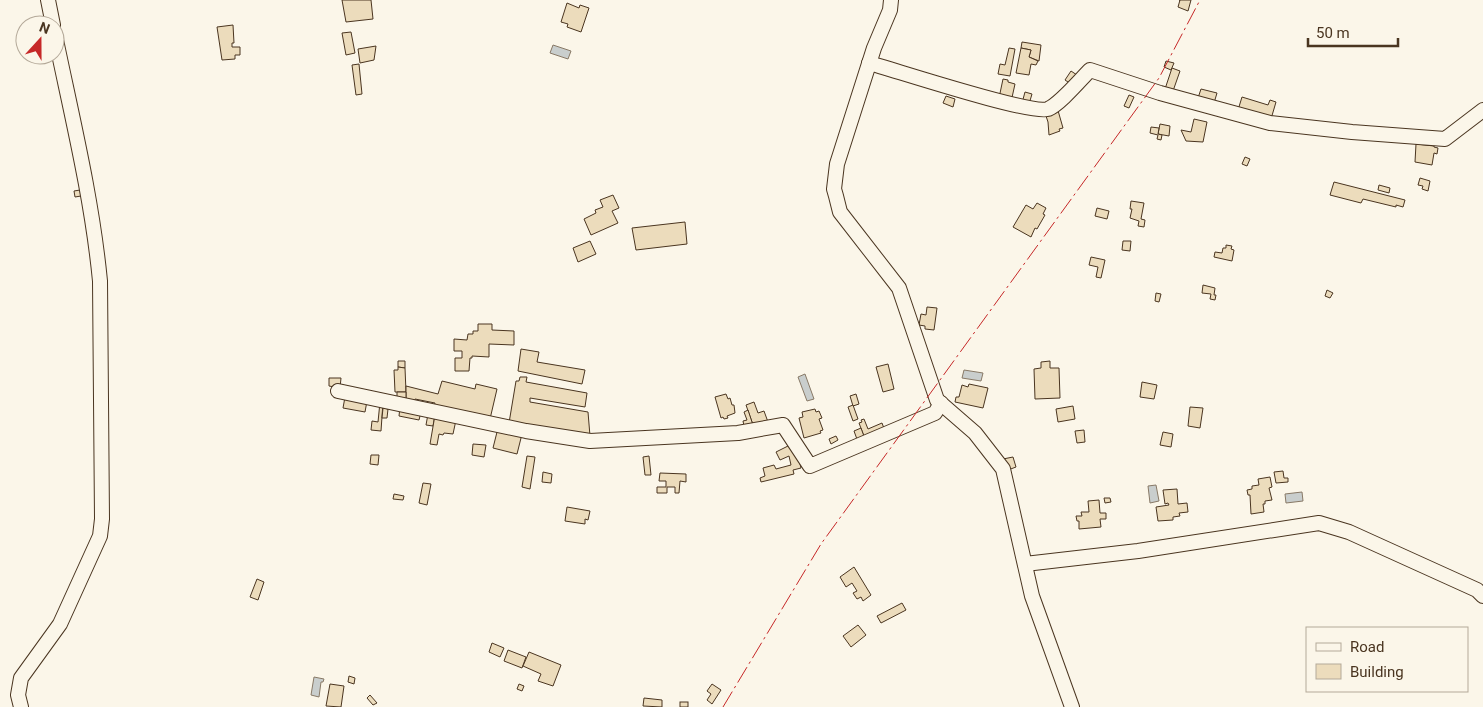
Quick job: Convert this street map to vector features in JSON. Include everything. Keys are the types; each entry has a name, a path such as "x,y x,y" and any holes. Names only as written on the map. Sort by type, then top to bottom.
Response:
{"street":[{"path":"48,0 51,15"},
{"path":"892,0 890,10 874,48 837,164 834,189 840,212 899,288 937,400 975,433 1003,469 1032,596 1072,707"},
{"path":"869,63 1032,109 1047,109 1066,95 1090,70 1160,93 1270,123 1352,132 1444,139 1483,110"},
{"path":"20,707 18,695 21,678 60,624 100,536 102,519 100,281 96,242 61,65"},
{"path":"338,391 526,431 590,441 738,433 783,425 810,466 934,413 940,403"},
{"path":"1025,564 1138,550 1319,523 1349,532 1477,590 1483,596"}],"shaded area":[{"path":"553,45 571,51 568,59 550,53"},
{"path":"964,370 983,373 981,381 962,378"},
{"path":"805,374 814,399 807,401 798,377"},
{"path":"1156,485 1159,501 1150,503 1148,486"},
{"path":"1302,492 1303,501 1286,503 1285,494"},
{"path":"314,677 324,679 321,682 319,697 311,695"}],"building":[{"path":"342,0 371,0 373,19 346,22"},
{"path":"1180,0 1191,0 1188,11 1178,7"},
{"path":"567,3 579,8 580,5 589,8 581,32 567,27 568,24 561,22"},
{"path":"233,25 234,43 232,43 232,47 240,47 240,55 235,55 235,59 222,60 217,27"},
{"path":"351,32 355,53 346,55 342,33"},
{"path":"1022,42 1041,45 1039,61 1029,57 1031,50 1021,48"},
{"path":"376,46 374,60 360,63 358,49"},
{"path":"1009,48 1015,49 1010,76 998,74 1000,64 1005,65"},
{"path":"1021,48 1031,50 1029,57 1038,61 1036,65 1031,64 1029,75 1016,73"},
{"path":"1166,61 1174,63 1171,70 1164,67"},
{"path":"359,64 362,94 356,95 352,65"},
{"path":"1172,68 1180,71 1173,91 1165,89"},
{"path":"1071,71 1077,75 1071,84 1065,80"},
{"path":"1003,79 1015,84 1011,102 999,98"},
{"path":"1201,89 1217,93 1214,103 1198,98"},
{"path":"1025,92 1032,94 1029,104 1022,103"},
{"path":"1129,95 1134,97 1129,108 1124,106"},
{"path":"946,96 955,99 953,107 943,103"},
{"path":"1242,97 1268,105 1270,100 1276,102 1271,119 1238,110"},
{"path":"1057,107 1063,128 1049,135 1045,113"},
{"path":"1194,119 1207,122 1203,142 1186,141 1181,130 1191,132"},
{"path":"1160,124 1170,126 1169,136 1158,134"},
{"path":"1151,127 1159,128 1158,134 1162,135 1161,140 1157,139 1158,135 1150,133"},
{"path":"1416,144 1438,148 1437,154 1434,153 1432,165 1415,162"},
{"path":"1245,157 1250,159 1247,166 1242,164"},
{"path":"1420,178 1430,181 1428,191 1422,189 1423,186 1418,185"},
{"path":"1334,182 1405,200 1403,207 1363,199 1361,203 1330,195"},
{"path":"1379,185 1390,188 1389,193 1378,190"},
{"path":"80,190 81,196 75,197 74,191"},
{"path":"613,195 619,208 612,211 618,223 591,235 584,219 596,213 595,210 603,207 600,200"},
{"path":"1131,201 1144,203 1141,219 1145,220 1144,227 1138,226 1139,221 1130,218"},
{"path":"1037,203 1046,208 1043,214 1045,215 1031,237 1013,227 1026,205 1033,209"},
{"path":"1097,208 1109,211 1107,219 1095,216"},
{"path":"685,222 687,244 636,250 632,228"},
{"path":"590,241 596,254 578,262 573,248"},
{"path":"1123,241 1131,241 1130,251 1122,250"},
{"path":"1226,245 1232,246 1231,249 1234,250 1232,261 1214,257 1215,252 1222,253"},
{"path":"1091,257 1105,260 1101,278 1096,277 1098,267 1089,265"},
{"path":"1203,285 1215,288 1215,300 1210,299 1211,294 1202,293"},
{"path":"1327,290 1333,293 1330,298 1325,296"},
{"path":"1156,293 1161,294 1159,302 1155,301"},
{"path":"927,307 937,308 934,330 925,329 925,326 919,325 921,314 926,315"},
{"path":"478,324 492,324 492,330 514,331 514,345 489,344 489,357 472,356 470,358 469,371 455,371 455,358 462,358 462,351 454,351 454,339 467,340 468,334 478,331"},
{"path":"521,349 539,352 537,362 585,370 582,384 518,371"},
{"path":"398,361 405,361 405,368 398,367"},
{"path":"1050,361 1050,368 1059,368 1060,398 1035,399 1034,369 1041,368 1041,362"},
{"path":"888,364 894,389 883,392 876,367"},
{"path":"398,367 405,368 406,392 395,392 394,370 398,370"},
{"path":"520,377 527,377 526,382 587,393 585,407 530,398 530,402 588,412 590,436 509,423 516,381 519,381"},
{"path":"329,378 341,378 340,388 329,386"},
{"path":"442,381 475,389 476,384 497,389 490,419 434,407 435,403 415,399 414,402 406,401 406,386 438,394"},
{"path":"1142,382 1157,385 1154,399 1140,397"},
{"path":"969,384 988,388 983,408 955,402 956,397 959,397 962,385 968,387"},
{"path":"397,392 406,392 406,401 397,398"},
{"path":"726,394 728,399 730,398 732,405 734,405 735,413 724,419 723,417 721,418 715,397"},
{"path":"856,394 859,404 853,406 850,396"},
{"path":"345,397 367,401 365,412 343,408"},
{"path":"380,402 383,402 381,431 371,430 372,421 378,422"},
{"path":"754,402 758,413 764,411 768,422 753,425 746,405"},
{"path":"853,405 858,419 853,421 848,407"},
{"path":"1073,406 1075,419 1058,422 1056,409"},
{"path":"400,407 421,412 419,420 399,416"},
{"path":"1190,407 1203,408 1200,428 1188,426"},
{"path":"383,408 388,409 387,418 382,418"},
{"path":"815,409 816,412 819,411 822,418 819,419 823,430 820,431 821,433 804,438 799,418 803,417 802,412"},
{"path":"748,410 753,425 744,426 743,421 747,420 744,412"},
{"path":"428,414 435,415 433,426 426,425"},
{"path":"435,415 456,420 453,434 439,434 437,445 430,444"},
{"path":"864,419 868,429 882,423 885,431 865,439 859,423"},
{"path":"498,428 522,434 517,454 493,448"},
{"path":"861,428 865,439 858,442 854,431"},
{"path":"1084,430 1085,442 1077,443 1075,431"},
{"path":"1163,432 1173,434 1171,447 1160,445"},
{"path":"836,436 838,440 831,444 829,439"},
{"path":"473,444 486,445 484,457 472,455"},
{"path":"792,444 797,451 801,468 793,470 794,474 761,482 760,478 765,476 763,468 774,465 776,469 791,465 789,456 780,460 776,452"},
{"path":"371,455 379,455 378,465 370,464"},
{"path":"527,456 535,457 530,489 522,487"},
{"path":"649,456 651,475 645,475 643,457"},
{"path":"1013,457 1016,467 1008,470 1003,459"},
{"path":"1283,471 1284,478 1288,478 1288,482 1276,483 1274,472"},
{"path":"543,472 552,474 551,483 542,482"},
{"path":"660,473 686,474 686,482 680,481 679,493 675,493 675,487 667,487 667,493 657,493 657,487 666,487 666,481 659,481"},
{"path":"1270,477 1272,487 1269,488 1272,500 1265,501 1265,504 1263,504 1264,512 1251,514 1250,495 1248,495 1247,490 1252,489 1252,486 1259,485 1258,479"},
{"path":"423,483 431,484 427,505 419,503"},
{"path":"1177,489 1178,504 1187,503 1188,512 1179,513 1180,516 1173,517 1173,520 1158,521 1156,507 1169,505 1168,503 1165,504 1163,490"},
{"path":"394,494 404,496 403,500 393,499"},
{"path":"1104,498 1110,498 1111,502 1105,503"},
{"path":"1099,500 1100,513 1106,513 1106,519 1100,519 1101,527 1079,529 1079,521 1077,521 1076,516 1082,516 1081,512 1089,512 1088,501"},
{"path":"567,507 590,511 588,520 585,519 585,524 565,521"},
{"path":"854,567 871,595 863,601 861,597 857,599 853,593 857,591 852,583 846,587 840,577"},
{"path":"257,579 264,582 258,600 250,597"},
{"path":"902,603 906,610 881,623 877,616"},
{"path":"858,625 866,635 851,647 843,636"},
{"path":"492,643 504,648 500,657 489,652"},
{"path":"508,650 526,657 522,668 504,661"},
{"path":"529,652 561,665 553,686 538,681 541,674 523,666"},
{"path":"349,676 355,678 354,684 348,682"},
{"path":"330,684 344,686 341,707 326,706"},
{"path":"519,684 524,686 522,691 517,689"},
{"path":"712,684 721,690 712,704 707,700 711,694 707,691"},
{"path":"370,695 377,703 373,705 367,698"},
{"path":"644,698 662,700 662,707 643,706"},
{"path":"680,702 688,702 688,707 680,707"}],"power":[{"path":"723,707 821,544 1159,78 1200,0"}]}
